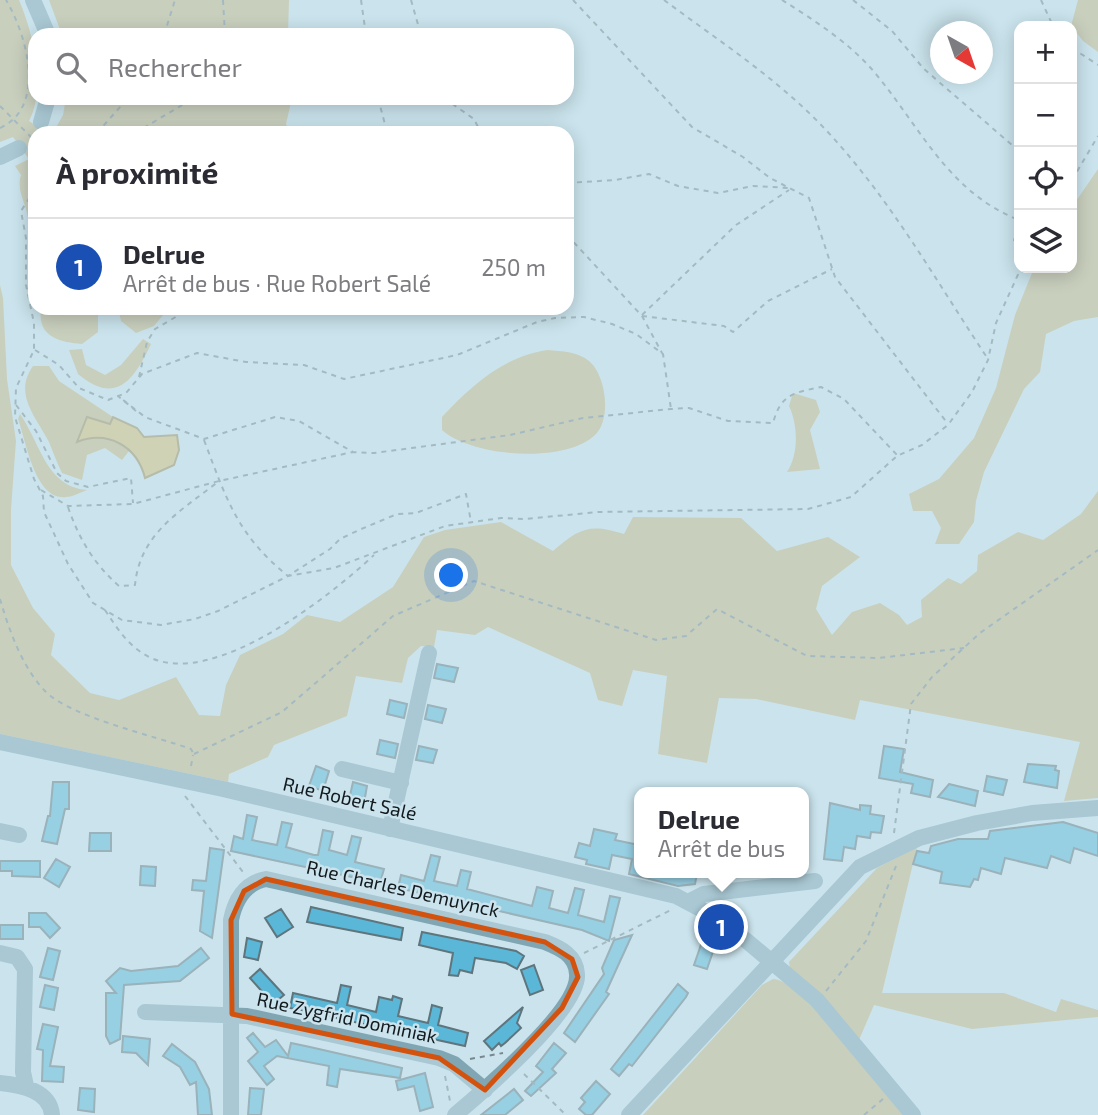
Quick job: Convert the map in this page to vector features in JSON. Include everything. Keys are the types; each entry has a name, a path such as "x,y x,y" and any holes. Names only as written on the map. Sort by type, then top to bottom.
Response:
{"street":[{"path":"33,0 45,28"},
{"path":"41,122 46,105"},
{"path":"0,156 19,148"},
{"path":"390,829 429,653"},
{"name":"Rue Robert Salé","path":"0,742 170,777 659,891 690,901 723,921 817,1000 912,1115"},
{"path":"342,769 401,783"},
{"path":"629,1115 846,880 875,857 919,838 977,823 1062,810 1098,808"},
{"path":"0,831 19,835"},
{"name":"Rue Charles Demuynck","path":"253,884 275,880 545,942 559,948 572,959"},
{"path":"690,901 704,894 815,881"},
{"path":"231,1115 231,920 238,898 253,884"},
{"path":"0,953 17,957 25,970 23,1072 26,1086"},
{"path":"453,1109 485,1090 540,1035 570,998 578,977 572,959"},
{"name":"Rue Zygfrid Dominiak","path":"145,1012 232,1014 447,1061 485,1090"},
{"path":"0,1083 26,1086 47,1101 52,1115"}],"path":[{"path":"6,0 20,33 28,72"},
{"path":"166,28 175,0"},
{"path":"223,0 225,28"},
{"path":"361,0 365,28"},
{"path":"411,0 419,28"},
{"path":"573,0 692,127 809,198 835,277 948,425"},
{"path":"664,0 764,74 825,129 885,200 988,360"},
{"path":"782,0 820,25 873,70 917,134 964,184 994,210 1014,218"},
{"path":"853,0 892,31 924,69 1015,147"},
{"path":"1041,0 1051,21"},
{"path":"1077,51 1098,65"},
{"path":"0,128 15,120 28,94"},
{"path":"103,126 122,105"},
{"path":"147,126 182,105"},
{"path":"380,105 385,126"},
{"path":"454,105 474,119 478,126"},
{"path":"0,106 28,134"},
{"path":"1077,172 1098,136"},
{"path":"574,183 615,180 649,174 678,186 718,192 753,186 790,188"},
{"path":"642,316 737,225 790,188"},
{"path":"28,200 21,211 26,238 28,285"},
{"path":"574,243 642,316 663,354 671,408"},
{"path":"642,316 724,326 733,332 768,301 832,269"},
{"path":"204,439 228,506 270,562 288,576 334,568 445,526 471,522 641,510 715,512 808,509 851,497 897,456 922,445 948,425 972,393 988,360 996,323 1019,273"},
{"path":"33,315 34,350 16,388 15,417 40,489 44,512 68,564 93,603 122,620 161,625 195,619 218,611 288,576 349,535 397,514 416,513 451,498 466,494 471,522"},
{"path":"138,380 147,342 155,329 179,315"},
{"path":"34,350 59,365 79,388 108,400 126,393 142,374 197,353 246,362 304,365 344,379 457,355 537,322 555,318 584,317 612,324 636,334 663,354"},
{"path":"40,489 68,506 133,504 219,481 353,452 374,453 485,439 583,418 671,408 689,408 728,421 773,423 778,405 793,393 821,387 844,399 897,456"},
{"path":"118,396 136,411"},
{"path":"118,396 145,417 204,439 275,417 299,421 353,452"},
{"path":"16,404 36,431 57,473 66,481 88,487 131,478 133,504"},
{"path":"68,506 75,527 98,567 119,586 135,584 137,564 146,544 173,517 219,481"},
{"path":"911,704 932,677 980,633 1098,550"},
{"path":"105,610 121,635 150,657 178,663 204,658 270,636 339,588 378,552"},
{"path":"0,599 20,652 47,692 94,717 191,749 194,754 282,712 393,616 474,581 656,640 686,636 716,609 807,656 879,658 964,648"},
{"path":"170,777 253,884"},
{"path":"572,959 690,901"},
{"path":"453,1109 447,1061 503,1053 566,1115"},
{"path":"864,1115 886,1096"}],"highlighted area":[{"path":"266,879 545,942 572,959 578,977 562,1008 485,1090 439,1058 232,1014 231,920 244,891"}],"shaded area":[{"path":"0,0 19,0 29,28 28,105 35,105 29,121 37,126 28,126 28,158 13,137 0,142"},
{"path":"49,0 289,0 288,28 59,28"},
{"path":"1078,0 1098,0 1098,52 1083,41 1077,34 1077,21 1072,21"},
{"path":"65,105 290,105 287,126 57,126"},
{"path":"28,160 28,218 20,191 21,175 15,166"},
{"path":"1098,169 1098,317 1074,321 1046,334 1040,372 1024,389 984,472 976,501 974,522 959,544 935,544 941,528 932,511 913,511 909,494 939,479 974,438 996,388 1015,315 1032,273 1077,273 1077,200"},
{"path":"0,285 7,379 16,441 11,509 11,565 33,608 55,634 51,655 90,693 119,700 176,677 199,715 220,716 226,685 240,655 283,634 307,615 340,622 393,587 424,537 445,530 501,522 553,551 570,537 593,528 624,534 633,517 741,518 777,551 828,537 860,557 822,586 816,609 832,635 852,612 880,603 899,615 907,625 922,617 921,600 948,578 961,584 977,571 978,555 1018,532 1043,540 1081,514 1098,491 1098,798 1064,801 1080,742 860,700 855,720 756,699 719,698 707,763 658,754 667,676 633,670 622,706 598,700 590,673 488,627 475,635 437,630 434,647 421,646 408,658 402,683 356,676 347,716 274,745 268,757 229,774 228,782 0,734"},
{"path":"41,315 98,315 98,332 82,344 65,342 46,332"},
{"path":"120,315 163,315 154,326 136,333 121,321"},
{"path":"143,339 151,344 138,368 130,378 113,388 103,388 78,374 69,350 82,349 86,365 105,375 121,365"},
{"path":"548,350 580,356 589,361 600,376 605,408 604,419 595,435 581,444 563,450 518,454 474,446 442,430 442,417 489,374 517,359"},
{"path":"33,366 49,366 59,381 113,417 111,424 96,435 117,442 129,451 122,460 105,448 87,455 82,480 62,473 26,396 27,376"},
{"path":"793,393 816,400 820,412 810,430 820,469 787,472 795,448 795,430 789,406"},
{"path":"20,414 53,472 73,487 87,490 66,497 55,496 47,490 33,468 18,419"},
{"path":"87,417 110,424 113,417 137,428 144,437 177,435 179,450 174,465 145,478 135,457 120,444 100,438 77,442"},
{"path":"917,847 882,993 1004,993 1056,1012 1061,999 1098,1010 1098,1017 972,1029 874,1005 859,1040 790,969 789,962 877,868"},
{"path":"773,979 786,984 822,1015 905,1115 643,1115 762,985"}],"building":[{"path":"437,664 458,668 454,682 434,678"},
{"path":"390,700 407,704 404,718 387,714"},
{"path":"428,705 446,709 442,723 425,719"},
{"path":"380,740 398,744 395,758 377,754"},
{"path":"419,746 437,750 433,763 416,760"},
{"path":"884,746 904,749 900,772 933,780 930,797 911,793 913,784 879,778"},
{"path":"1028,764 1056,766 1055,770 1059,771 1057,788 1024,782"},
{"path":"316,766 329,771 323,791 309,786"},
{"path":"987,776 1007,780 1003,795 984,791"},
{"path":"53,782 69,782 69,809 65,809 57,844 42,841 50,816"},
{"path":"353,782 367,786 364,803 349,800"},
{"path":"949,784 978,791 975,806 938,797"},
{"path":"830,803 860,810 860,805 871,806 870,814 884,816 881,833 871,832 870,838 857,836 855,849 844,847 842,861 824,859"},
{"path":"247,815 257,817 252,840 277,845 282,822 292,824 286,847 314,855 318,855 323,830 333,832 329,850 347,855 352,836 361,838 355,862 384,869 380,883 231,851 234,836 243,839"},
{"path":"1063,822 1098,833 1098,856 1074,848 1070,863 1051,856 1047,868 1005,858 1001,874 981,868 978,880 974,879 970,887 940,883 942,872 913,864 917,851 929,853 931,846 958,839 988,839 990,831"},
{"path":"594,829 617,834 615,840 634,844 634,875 629,874 632,859 612,855 609,869 586,864 587,860 575,857 579,843 590,846"},
{"path":"90,833 111,833 111,851 89,851"},
{"path":"210,848 224,850 212,938 200,931 204,891 192,890 193,880 206,881"},
{"path":"431,855 440,857 434,881 457,886 461,870 471,872 467,889 532,906 537,887 553,891 549,908 568,913 575,888 584,890 578,915 604,922 610,896 620,898 609,941 582,930 398,888 401,875 424,881"},
{"path":"56,859 70,867 59,887 44,878"},
{"path":"0,861 40,861 40,877 12,876 12,871 0,871"},
{"path":"141,866 156,867 155,886 140,885"},
{"path":"645,878 696,878 695,884 678,886"},
{"path":"311,907 403,928 401,940 307,922"},
{"path":"281,909 293,927 277,937 265,918"},
{"path":"29,913 46,913 60,928 50,938 40,927 29,927"},
{"path":"0,925 23,925 23,939 0,939"},
{"path":"422,932 516,951 524,956 517,969 506,963 475,958 472,973 460,970 458,976 449,975 453,953 419,945"},
{"path":"705,933 718,937 707,969 694,965"},
{"path":"632,935 606,992 609,994 575,1042 564,1033 604,974 602,968 614,940"},
{"path":"247,938 262,942 258,960 244,957"},
{"path":"48,948 60,951 53,980 40,977"},
{"path":"201,948 209,958 180,981 124,985 120,1039 110,1044 106,1036 106,993 116,993 106,981 120,968 131,971 178,966"},
{"path":"534,965 543,990 530,995 521,970"},
{"path":"260,969 284,995 273,1004 250,978"},
{"path":"678,984 688,993 686,997 632,1066 629,1064 619,1076 611,1069"},
{"path":"45,985 58,988 54,1010 40,1007"},
{"path":"341,985 351,987 347,1005 376,1012 379,997 392,1000 393,996 402,999 398,1016 428,1023 432,1005 442,1008 438,1025 468,1033 465,1046 290,1008 293,993 337,1003"},
{"path":"523,1007 517,1023 521,1028 505,1043 501,1046 499,1043 492,1050 484,1041"},
{"path":"43,1024 58,1027 50,1066 64,1067 63,1082 42,1081 43,1050 37,1049"},
{"path":"253,1033 265,1047 276,1040 288,1056 291,1043 402,1068 400,1078 340,1069 337,1087 327,1085 329,1066 277,1056 264,1066 274,1079 267,1085 248,1061 258,1052 247,1038"},
{"path":"123,1036 150,1039 148,1065 136,1053 122,1052"},
{"path":"554,1043 566,1053 552,1069 556,1073 531,1096 525,1091 543,1072 536,1066"},
{"path":"172,1044 195,1062 209,1089 212,1115 198,1115 196,1082 190,1085 180,1067 163,1056"},
{"path":"425,1073 433,1107 420,1111 414,1086 398,1090 396,1081"},
{"path":"596,1081 610,1094 592,1115 586,1115 579,1109 585,1102 581,1098"},
{"path":"80,1088 95,1089 94,1112 78,1110"},
{"path":"250,1088 264,1089 261,1115 248,1115"},
{"path":"514,1089 523,1100 505,1115 481,1115"}],"place":[{"name":"Delrue","path":"721,927"}]}
